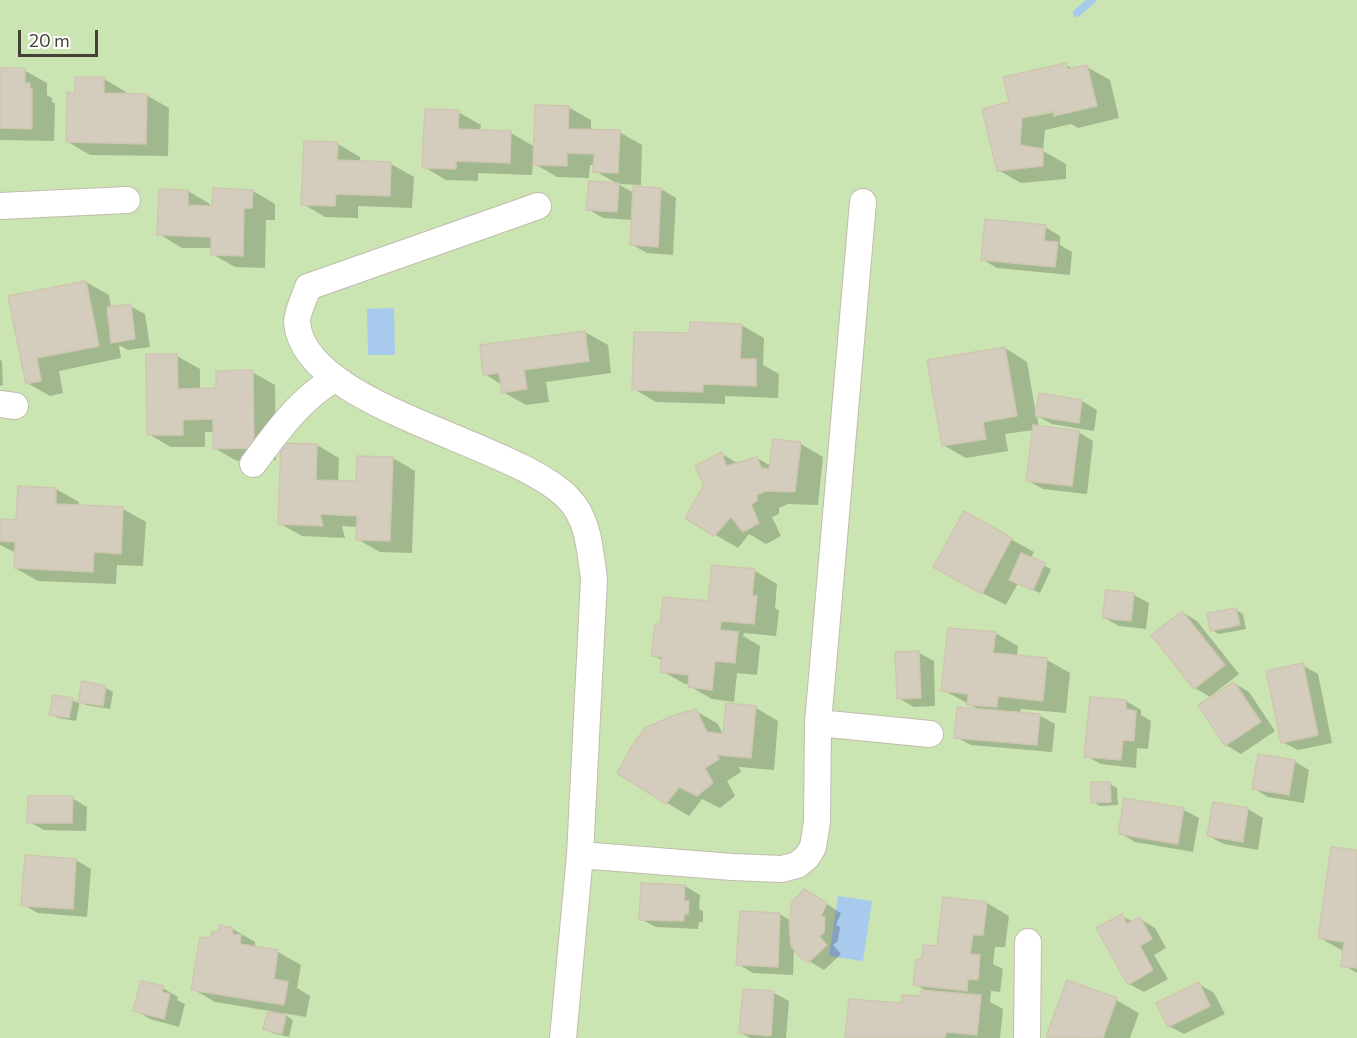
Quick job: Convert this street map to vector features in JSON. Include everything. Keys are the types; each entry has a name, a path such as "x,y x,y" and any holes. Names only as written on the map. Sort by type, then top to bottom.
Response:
{"street":[{"path":"0,206 127,200"},
{"path":"579,855 732,867 782,868 797,866 807,857 813,847 818,822 818,723 864,202"},
{"path":"538,206 308,287 297,320 304,348 334,379 367,399 543,478 569,499 583,520 589,540 594,579 579,855 563,1038"},
{"path":"253,465 292,413 316,390 334,379"},
{"path":"818,723 930,734"},
{"path":"1028,942 1028,1038"}],"green space":[{"path":"0,0 1357,0 1357,1038 0,1038"}],"water":[{"path":"394,308 395,355 368,355 367,309"},
{"path":"838,896 872,901 863,961 829,956"}],"building":[{"path":"1066,63 1068,69 1087,65 1097,106 1054,116 1053,111 1022,118 1020,145 1043,149 1043,166 997,171 982,109 1009,102 1003,77"},
{"path":"0,68 25,68 25,83 30,83 30,89 32,89 32,129 0,128"},
{"path":"75,77 104,77 104,93 147,94 146,144 66,142 67,92 75,93"},
{"path":"535,105 569,106 568,129 620,130 618,173 593,172 594,154 567,153 567,166 533,165"},
{"path":"425,109 459,110 458,129 511,131 510,163 456,161 456,169 422,168"},
{"path":"304,141 338,142 337,160 391,162 390,196 336,194 335,206 301,205"},
{"path":"589,181 619,183 617,212 586,210"},
{"path":"633,186 661,188 658,247 630,245"},
{"path":"213,188 253,190 252,208 244,208 243,256 211,255 211,237 157,235 159,189 188,190 188,205 212,206"},
{"path":"985,219 1046,225 1044,241 1058,242 1055,267 981,260"},
{"path":"86,281 99,346 37,358 41,381 26,384 8,296"},
{"path":"131,304 135,339 111,343 107,307"},
{"path":"690,322 742,324 740,359 756,359 756,386 703,384 703,392 632,390 634,332 689,333"},
{"path":"585,331 589,361 524,370 527,389 502,393 499,373 483,375 480,345"},
{"path":"1005,347 1017,416 983,422 986,439 942,446 927,360"},
{"path":"146,354 177,354 178,389 216,388 216,371 253,370 254,448 213,449 213,419 183,420 183,435 147,435"},
{"path":"1039,393 1082,400 1079,423 1035,416"},
{"path":"1033,425 1079,431 1072,486 1026,481"},
{"path":"773,439 801,442 795,492 765,491 757,495 757,501 751,504 759,523 743,532 731,517 714,536 685,518 704,485 695,466 722,452 726,466 757,457 761,468 769,469"},
{"path":"281,443 317,444 316,480 356,481 357,456 393,457 390,541 356,540 357,516 320,514 323,526 278,524"},
{"path":"18,486 56,488 56,504 123,507 121,554 94,552 93,572 14,568 15,542 0,541 0,519 16,520"},
{"path":"964,511 1012,538 982,594 933,567"},
{"path":"1021,553 1045,563 1033,590 1009,580"},
{"path":"712,565 755,569 752,596 757,596 754,624 721,621 720,630 738,632 735,663 715,661 712,690 688,687 689,675 660,672 662,657 651,656 655,624 660,624 663,597 708,601"},
{"path":"1106,590 1134,593 1131,621 1102,618"},
{"path":"1236,608 1240,625 1210,631 1207,613"},
{"path":"1182,611 1225,665 1194,689 1151,635"},
{"path":"948,628 996,632 993,653 1047,658 1043,701 998,696 997,707 967,705 968,694 941,691"},
{"path":"919,651 921,698 897,699 895,652"},
{"path":"1303,663 1318,735 1281,743 1266,671"},
{"path":"82,681 106,686 103,706 78,702"},
{"path":"1234,682 1261,722 1225,746 1198,705"},
{"path":"53,695 73,698 69,718 49,715"},
{"path":"1090,697 1126,700 1126,709 1136,711 1134,741 1123,740 1121,760 1084,757"},
{"path":"726,703 756,706 751,758 717,755 719,759 705,768 713,783 697,796 679,787 666,804 617,773 645,728 672,716 696,709 707,732 723,734"},
{"path":"957,707 1040,714 1037,745 954,738"},
{"path":"1258,754 1295,760 1289,795 1252,789"},
{"path":"1091,782 1110,782 1111,802 1091,803"},
{"path":"28,796 73,796 72,823 27,823"},
{"path":"1124,798 1184,808 1178,844 1118,834"},
{"path":"1213,802 1248,808 1243,842 1207,836"},
{"path":"1331,847 1357,850 1357,968 1341,966 1344,942 1318,938"},
{"path":"25,855 76,859 73,909 21,906"},
{"path":"641,883 685,885 684,901 689,901 688,914 684,914 684,921 639,920"},
{"path":"804,889 827,903 821,916 825,917 824,933 819,936 827,945 808,963 791,946 789,924 792,902"},
{"path":"943,897 987,902 983,935 973,935 970,954 980,955 978,980 968,979 967,991 913,985 916,959 922,959 923,945 937,946"},
{"path":"740,911 780,913 778,967 736,965"},
{"path":"1122,914 1127,924 1140,917 1152,939 1140,946 1153,970 1128,985 1096,928"},
{"path":"219,925 233,928 232,934 241,935 240,944 278,950 274,979 288,982 284,1005 191,990 200,937 211,938 212,931 218,932"},
{"path":"1067,980 1117,998 1103,1038 1046,1037"},
{"path":"141,981 164,986 162,992 170,994 164,1019 133,1011"},
{"path":"1199,982 1210,1006 1168,1027 1156,1003"},
{"path":"743,989 774,991 771,1036 739,1033"},
{"path":"921,990 981,995 977,1035 946,1032 945,1038 845,1038 849,999 901,1003 902,995 920,996"},
{"path":"268,1011 286,1015 282,1034 263,1029"}],"waterway":[{"path":"1077,13 1092,0"}]}
